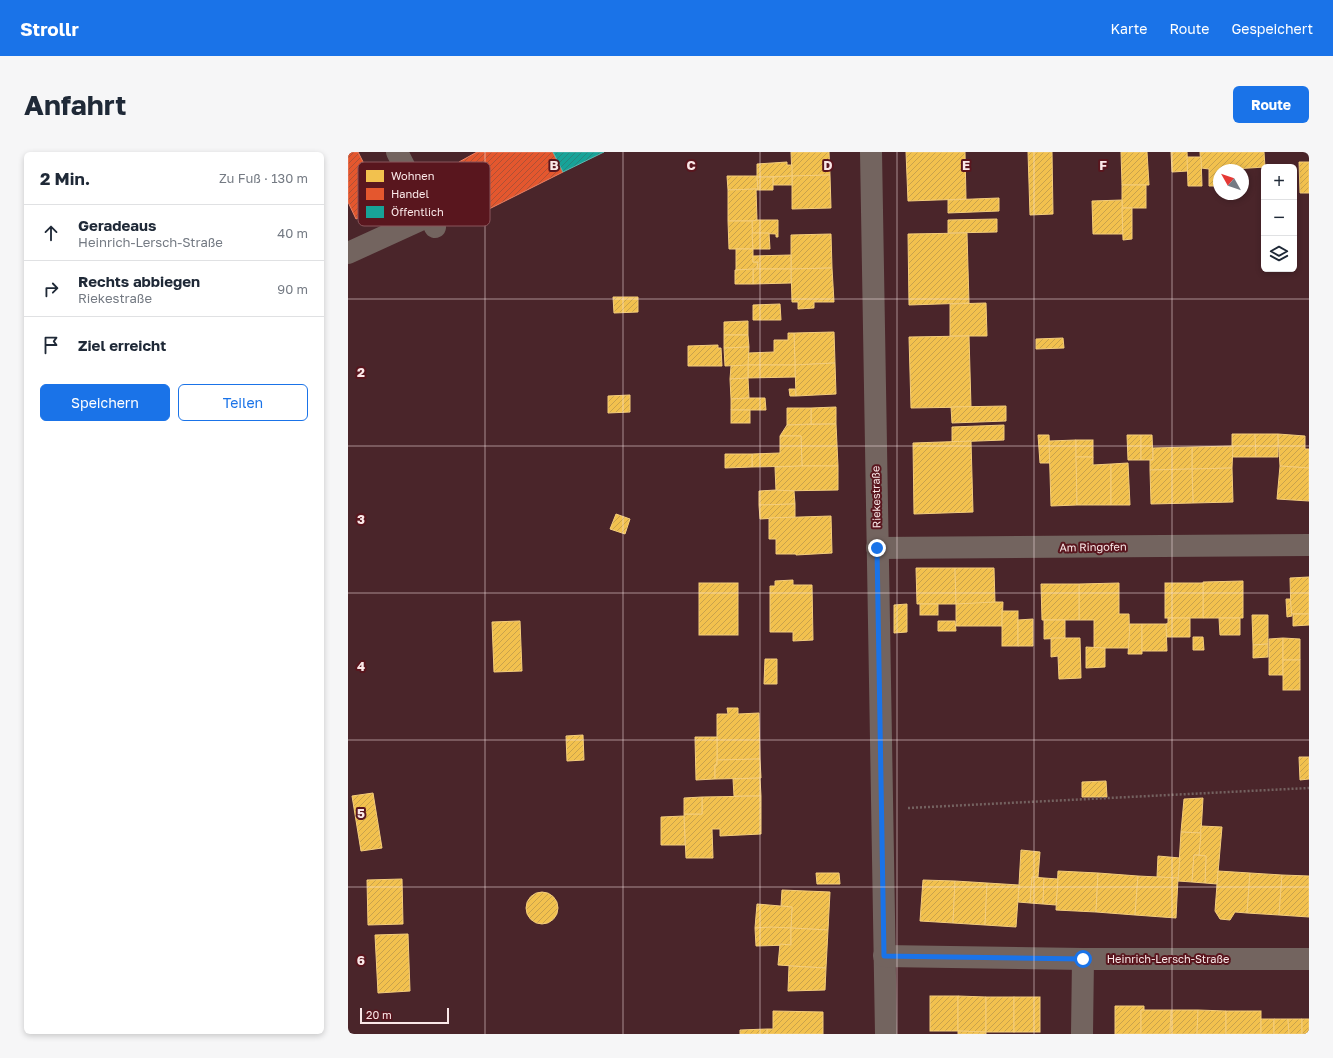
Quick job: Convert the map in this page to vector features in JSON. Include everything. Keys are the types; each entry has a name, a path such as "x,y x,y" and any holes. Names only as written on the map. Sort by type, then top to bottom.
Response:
{"street":[{"path":"397,152 402,162"},
{"name":"Riekestraße","path":"871,152 886,1034"},
{"path":"348,253 421,226"},
{"name":"Am Ringofen","path":"877,548 1309,545"},
{"name":"Heinrich-Lersch-Straße","path":"884,956 1083,959 1309,959"},
{"path":"1082,1034 1083,959"}],"path":[{"path":"882,809 1309,788"}],"building: Wohnen":[{"path":"791,152 829,152 830,175 792,176"},
{"path":"906,152 965,152 966,199 908,201"},
{"path":"1028,152 1052,152 1053,214 1030,215"},
{"path":"1121,152 1147,152 1149,185 1122,185"},
{"path":"1171,152 1187,152 1188,171 1172,172"},
{"path":"1200,152 1264,152 1265,164 1261,164 1261,167 1249,168 1249,164 1213,164 1213,186 1209,186 1209,169 1201,168"},
{"path":"1187,157 1201,157 1202,186 1188,186"},
{"path":"787,162 787,165 792,165 792,176 757,177 757,164"},
{"path":"1299,162 1309,162 1309,193 1300,193"},
{"path":"830,175 831,208 792,209 792,176"},
{"path":"727,176 757,176 758,189 728,190"},
{"path":"792,176 792,185 773,185 773,177"},
{"path":"757,177 773,177 773,190 756,190 758,189"},
{"path":"1122,185 1146,185 1146,208 1122,208"},
{"path":"756,189 757,221 728,221 728,190"},
{"path":"999,198 999,211 948,213 948,200"},
{"path":"1122,200 1123,234 1093,234 1092,201"},
{"path":"1122,208 1132,208 1132,239 1123,240"},
{"path":"997,219 997,232 948,233 948,220"},
{"path":"778,220 778,237 776,237 776,234 752,233 752,221"},
{"path":"728,221 752,221 753,249 729,249"},
{"path":"752,233 769,233 770,249 753,249"},
{"path":"967,233 969,303 909,305 908,234"},
{"path":"831,234 832,268 791,269 791,235"},
{"path":"736,249 753,249 753,262 758,262 757,269 736,270"},
{"path":"791,255 791,269 757,269 758,262 753,262 753,256"},
{"path":"832,268 834,302 814,302 814,308 798,309 798,302 792,302 791,269"},
{"path":"753,269 791,269 791,283 753,284"},
{"path":"753,269 753,284 735,284 735,270"},
{"path":"613,297 638,297 638,312 614,313"},
{"path":"986,303 987,336 950,336 950,304"},
{"path":"780,304 781,320 753,320 753,305"},
{"path":"748,321 748,335 724,335 724,322"},
{"path":"834,332 835,363 795,365 794,333"},
{"path":"788,333 794,333 795,365 748,365 748,353 774,352 774,340 788,340"},
{"path":"724,335 748,335 749,347 724,348"},
{"path":"969,336 971,407 911,408 909,337"},
{"path":"1063,338 1064,348 1036,349 1036,339"},
{"path":"718,345 718,348 721,348 722,366 688,366 688,346"},
{"path":"749,347 748,365 725,366 724,348"},
{"path":"835,363 836,394 796,396 795,365"},
{"path":"748,365 795,365 795,377 748,378"},
{"path":"748,365 748,378 730,379 731,366"},
{"path":"748,378 749,398 731,399 730,379"},
{"path":"789,389 795,389 796,396 790,396"},
{"path":"630,395 630,412 608,413 608,396"},
{"path":"765,398 766,410 731,410 731,399"},
{"path":"1006,406 1006,421 952,423 951,407"},
{"path":"836,407 836,424 811,424 811,408"},
{"path":"787,408 811,408 811,424 787,425"},
{"path":"731,410 750,410 750,423 731,423"},
{"path":"836,424 838,466 802,466 801,436 780,436 787,425"},
{"path":"1004,425 1004,440 952,442 952,427"},
{"path":"1232,434 1255,434 1256,457 1232,457"},
{"path":"1255,434 1278,434 1278,457 1256,457"},
{"path":"1278,434 1305,436 1305,449 1309,449 1309,468 1280,466"},
{"path":"1038,435 1049,435 1050,463 1040,463"},
{"path":"1127,435 1141,435 1141,460 1128,460"},
{"path":"1141,435 1152,435 1153,460 1141,460"},
{"path":"780,436 801,436 802,466 752,467 752,454 780,453"},
{"path":"1076,440 1077,505 1051,506 1049,441"},
{"path":"1076,440 1093,440 1093,457 1076,457"},
{"path":"971,441 973,512 914,514 913,443"},
{"path":"1233,446 1232,468 1192,469 1192,447"},
{"path":"1192,447 1192,469 1150,470 1150,460 1153,460 1153,448"},
{"path":"725,454 752,454 752,467 725,468"},
{"path":"1076,457 1093,457 1093,465 1111,464 1111,505 1077,505"},
{"path":"1128,463 1130,505 1111,505 1111,464"},
{"path":"838,466 838,490 776,491 775,467"},
{"path":"1280,466 1309,468 1309,501 1277,499"},
{"path":"1232,468 1233,502 1193,503 1192,469"},
{"path":"1192,469 1193,503 1151,504 1150,470"},
{"path":"759,491 794,491 795,504 759,505"},
{"path":"795,504 795,517 760,519 759,505"},
{"path":"616,514 630,519 625,534 610,529"},
{"path":"831,516 832,553 796,555 776,554 776,539 769,539 769,518"},
{"path":"916,568 955,568 956,604 917,604"},
{"path":"955,568 994,568 995,603 956,604"},
{"path":"1309,577 1309,614 1291,614 1290,578"},
{"path":"793,580 793,585 812,585 813,640 793,641 793,632 770,632 770,586 775,586 775,581"},
{"path":"1243,581 1243,618 1203,618 1203,582"},
{"path":"699,583 738,583 738,635 699,635"},
{"path":"1119,583 1119,614 1129,614 1130,648 1094,648 1094,620 1079,620 1079,584"},
{"path":"1165,583 1203,583 1203,618 1165,618"},
{"path":"1041,584 1079,584 1079,620 1042,620"},
{"path":"1286,599 1290,599 1292,616 1287,617"},
{"path":"1003,602 1002,626 956,626 956,604"},
{"path":"907,604 907,632 894,633 894,605"},
{"path":"920,604 938,604 938,615 920,615"},
{"path":"1002,611 1018,611 1018,646 1002,646"},
{"path":"1293,614 1309,614 1309,625 1293,626"},
{"path":"1252,615 1268,615 1268,644 1253,645"},
{"path":"1168,618 1190,618 1190,637 1167,637 1166,624 1168,623"},
{"path":"1219,618 1240,618 1240,635 1220,635"},
{"path":"1033,619 1033,646 1018,646 1018,620"},
{"path":"1044,620 1065,620 1065,638 1044,639"},
{"path":"520,621 522,671 494,672 492,622"},
{"path":"938,621 955,621 956,631 938,631"},
{"path":"1130,624 1142,624 1142,654 1128,654"},
{"path":"1142,624 1166,624 1167,651 1142,651"},
{"path":"1193,637 1203,637 1204,650 1193,650"},
{"path":"1051,638 1080,638 1081,678 1059,679 1058,656 1051,657"},
{"path":"1283,638 1283,675 1269,675 1269,639"},
{"path":"1283,638 1300,639 1300,660 1283,660"},
{"path":"1268,644 1268,657 1253,658 1253,645"},
{"path":"1086,647 1105,648 1105,667 1086,668"},
{"path":"765,659 777,659 777,684 764,684"},
{"path":"1283,660 1300,660 1300,690 1283,690"},
{"path":"727,708 738,708 738,714 759,713 760,759 717,760 717,714 728,714"},
{"path":"583,735 584,760 567,761 566,736"},
{"path":"695,737 717,737 717,765 715,765 715,779 696,780"},
{"path":"1299,757 1309,757 1309,779 1300,780"},
{"path":"760,759 761,778 715,779 715,765 717,765 717,760"},
{"path":"760,778 761,796 734,796 733,779"},
{"path":"1106,781 1107,797 1082,797 1082,782"},
{"path":"373,793 382,848 361,851 352,796"},
{"path":"761,796 761,834 720,836 720,829 712,829 713,858 686,858 684,814 702,814 702,797"},
{"path":"702,797 702,814 684,814 684,798"},
{"path":"1203,798 1201,833 1181,832 1184,799"},
{"path":"684,816 685,845 661,845 661,817"},
{"path":"1201,826 1222,827 1217,884 1205,883 1206,856 1199,855"},
{"path":"1181,832 1201,833 1199,855 1194,855 1192,882 1178,881"},
{"path":"1021,850 1040,852 1038,877 1032,877 1030,903 1018,902"},
{"path":"1194,855 1206,856 1205,883 1192,882"},
{"path":"1158,856 1180,858 1178,878 1157,877"},
{"path":"1058,871 1098,873 1096,912 1056,910"},
{"path":"1218,871 1250,873 1247,913 1235,912 1230,920 1220,919 1215,911"},
{"path":"816,873 839,873 840,884 817,884"},
{"path":"1098,873 1138,876 1135,915 1096,912"},
{"path":"1250,873 1282,875 1279,915 1247,913"},
{"path":"1282,875 1309,876 1309,917 1279,915"},
{"path":"1138,876 1178,878 1176,918 1135,915"},
{"path":"1032,877 1044,878 1043,904 1030,903"},
{"path":"1044,878 1058,879 1056,905 1043,904"},
{"path":"402,879 403,924 368,925 367,880"},
{"path":"923,880 955,881 953,923 920,921"},
{"path":"955,881 987,883 985,925 953,923"},
{"path":"987,883 1019,885 1016,927 985,925"},
{"path":"782,890 830,892 828,930 791,928 792,907 781,906"},
{"path":"542,892 551,895 555,899 558,908 555,917 551,921 542,924 533,921 529,917 526,908 529,899 533,895"},
{"path":"757,904 792,907 791,928 755,928"},
{"path":"755,928 791,928 791,945 756,946"},
{"path":"791,928 828,930 826,968 778,965 780,944 791,945"},
{"path":"408,934 410,991 378,993 375,935"},
{"path":"789,966 826,968 825,990 788,991"},
{"path":"930,996 958,996 958,1031 930,1031"},
{"path":"958,996 986,997 986,1032 958,1031"},
{"path":"986,997 1014,997 1014,1032 986,1032"},
{"path":"1014,997 1040,997 1040,1032 1014,1032"},
{"path":"1115,1006 1144,1006 1144,1010 1141,1010 1141,1034 1115,1034"},
{"path":"1141,1010 1171,1010 1170,1034 1141,1034"},
{"path":"1171,1010 1198,1010 1197,1034 1170,1034"},
{"path":"1198,1010 1226,1011 1226,1034 1197,1034"},
{"path":"773,1011 823,1012 823,1034 767,1034 767,1029 773,1029"},
{"path":"1226,1011 1261,1011 1261,1034 1226,1034"},
{"path":"1261,1019 1274,1019 1274,1034 1261,1034"},
{"path":"1274,1019 1288,1019 1289,1034 1274,1034"},
{"path":"1288,1019 1302,1019 1302,1034 1289,1034"},
{"path":"1302,1019 1309,1019 1309,1034 1302,1034"},
{"path":"767,1029 767,1034 740,1034 740,1030"},
{"path":"958,1031 986,1032 986,1034 958,1034"}],"building: Handel":[{"path":"348,152 358,152 363,162 358,162 358,218 356,219 348,202"},
{"path":"477,152 553,152 563,172 490,208 490,162 459,162"}],"building: Öffentlich":[{"path":"553,152 604,152 563,172"}],"route":[{"path":"877,548 884,956 1083,959"}]}
